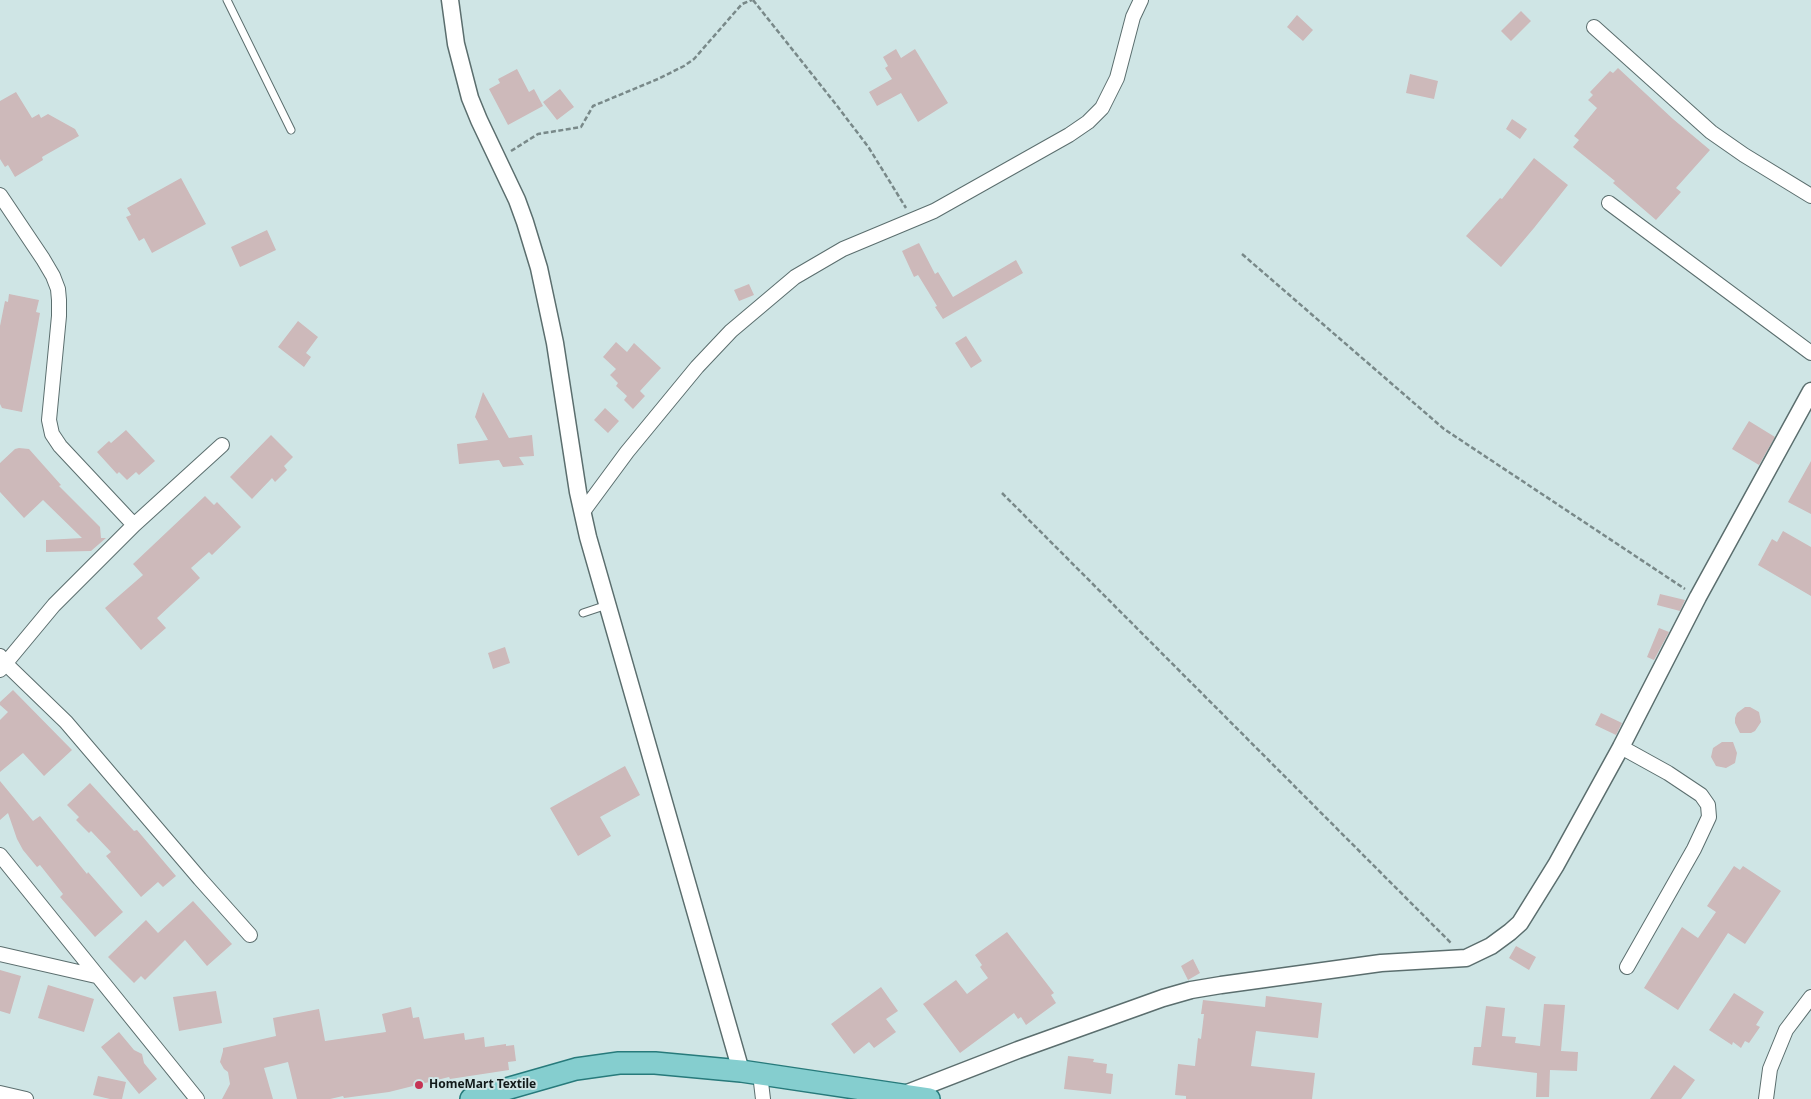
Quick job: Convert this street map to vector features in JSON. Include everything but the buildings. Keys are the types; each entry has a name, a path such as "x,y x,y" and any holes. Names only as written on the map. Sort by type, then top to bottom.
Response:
{"main road":[{"path":"479,1098 576,1069 618,1063 655,1063 751,1073 930,1099"}],"street":[{"path":"450,0 456,44 470,98 478,120 517,200 539,268 555,343 582,512 607,605 751,1073 764,1099"},
{"path":"582,512 626,452 691,373 731,331 763,302 795,277 843,249 934,212 1069,135 1088,122 1102,108 1117,78 1133,17 1141,0"},
{"path":"1594,27 1711,132 1744,155 1811,196"},
{"path":"0,195 43,258 58,289 59,316 49,420 52,434 60,446 134,525"},
{"path":"1610,203 1811,353"},
{"path":"902,1095 1044,1040 1162,998 1191,990 1381,963 1466,958 1491,946 1520,923 1556,865 1621,747 1698,597 1811,391"},
{"path":"222,445 134,525 54,605 2,663 66,722 250,935"},
{"path":"1621,747 1701,795 1708,805 1710,816 1694,849 1627,967"},
{"path":"0,855 197,1099"},
{"path":"0,954 96,976"},
{"path":"1766,1099 1770,1069 1786,1030 1811,997"},
{"path":"0,1093 26,1099"}],"lane":[{"path":"227,0 291,130"},
{"path":"584,613 607,605"}],"path":[{"path":"497,159 538,134 581,127 593,106 684,66 694,59 742,4 752,0 864,142 914,220"},
{"path":"1242,254 1444,429 1698,597"},
{"path":"1002,493 1466,958"}],"place":[{"name":"HomeMart Textile","path":"419,1085"}]}
